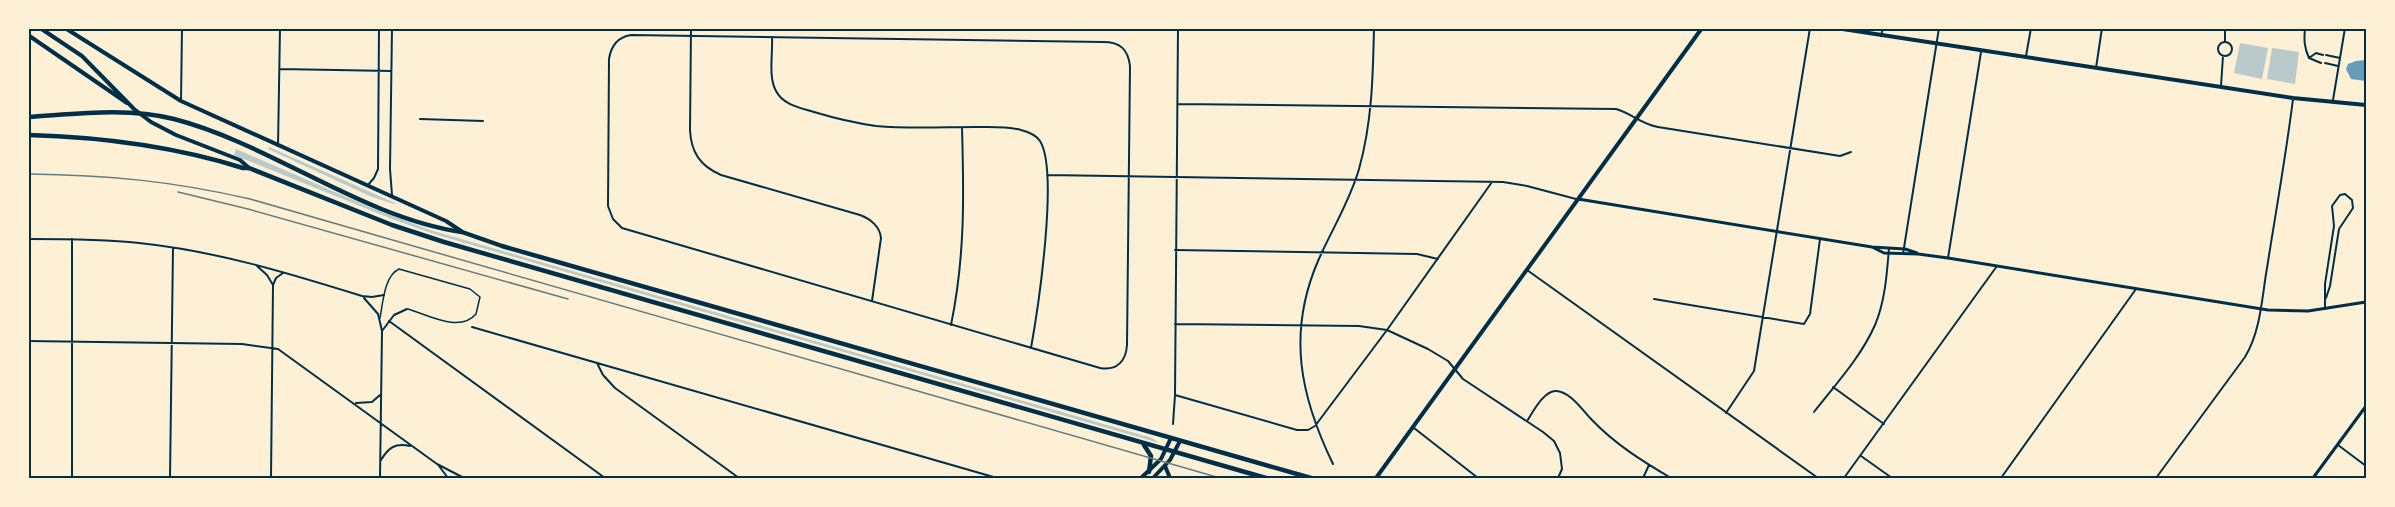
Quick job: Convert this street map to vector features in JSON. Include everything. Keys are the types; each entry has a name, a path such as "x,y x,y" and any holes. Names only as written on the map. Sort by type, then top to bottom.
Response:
{"highway":[{"path":"28,117 104,113 171,118 234,141 392,212 442,229 462,232 1311,478"},
{"path":"28,135 75,136 127,141 181,151 249,168 392,225 444,242 1266,478"},
{"path":"1142,443 1151,456 1149,472"}],"main road":[{"path":"40,28 82,56 131,105"},
{"path":"65,28 181,101 446,222 462,232"},
{"path":"1376,478 1702,28"},
{"path":"1836,28 2026,59 2293,98 2367,105"},
{"path":"28,35 56,52 168,132 240,160 249,168"},
{"path":"1142,478 1167,450 1172,438"},
{"path":"1152,478 1165,465 1180,441"},
{"path":"1165,465 1170,478"}],"street":[{"path":"181,101 182,28"},
{"path":"278,147 280,28"},
{"path":"367,186 378,169 379,28"},
{"path":"392,28 390,169 393,198"},
{"path":"691,28 690,130 695,155 708,168 720,175 860,215 871,221 879,229 881,238 872,303"},
{"path":"1173,424 1178,28"},
{"path":"1333,464 1315,426 1304,379 1301,325 1305,299 1322,252 1355,180 1364,149 1371,107 1374,28"},
{"path":"1726,413 1753,374 1810,28"},
{"path":"1881,36 1883,28"},
{"path":"1903,254 1939,28"},
{"path":"2026,59 2031,28"},
{"path":"2096,68 2102,28"},
{"path":"2224,28 2225,41"},
{"path":"2305,28 2304,44 2310,58 2338,66"},
{"path":"2332,103 2345,28"},
{"path":"626,36 691,36 1114,42 1123,47 1128,54 1130,66 1127,349 1122,362 1110,369 1100,368 633,233 616,223 608,206 609,59 615,43 626,36"},
{"path":"772,37 774,87 778,95 788,103 816,113 863,124 892,127 1006,128 1022,130 1034,135 1044,148 1047,175 1044,258 1031,348"},
{"path":"2223,56 2229,54 2232,49 2231,45 2225,41"},
{"path":"2223,56 2217,48 2225,41"},
{"path":"1948,258 1981,52"},
{"path":"2310,58 2316,53 2340,58"},
{"path":"2221,86 2223,56"},
{"path":"280,69 392,71"},
{"path":"2156,478 2245,357 2253,340 2286,156 2293,98"},
{"path":"1178,104 1616,109 1636,120 1658,127 1840,156 1851,152"},
{"path":"420,119 483,120"},
{"path":"951,325 960,276 964,221 962,127"},
{"path":"1047,175 1492,182 1527,186 1578,199 1820,239 1872,247 1903,248 1918,254"},
{"path":"1175,395 1297,430 1315,426 1387,330 1492,182"},
{"path":"2325,309 2325,284 2334,226 2332,206 2340,195 2345,194 2352,200 2353,208 2339,229 2326,298"},
{"path":"28,239 116,240 173,248 257,266 262,265 362,296 384,295"},
{"path":"72,239 72,478"},
{"path":"1654,299 1800,325 1807,321 1820,239"},
{"path":"1872,247 1889,253 1948,258 2260,309 2295,312 2367,303"},
{"path":"170,478 173,248"},
{"path":"1814,412 1863,346 1875,325 1881,303 1889,248"},
{"path":"1175,250 1422,254 1438,259"},
{"path":"257,266 267,275 273,285"},
{"path":"1844,478 1997,266"},
{"path":"1527,270 1818,478"},
{"path":"271,478 273,285 276,278 284,272"},
{"path":"2001,478 2136,289"},
{"path":"362,296 374,307 382,331 380,478"},
{"path":"382,331 394,315 407,309"},
{"path":"389,321 605,478"},
{"path":"1175,324 1359,326 1387,330 1448,361 1463,379 1548,435 1558,448 1562,465 1558,478"},
{"path":"472,327 997,478"},
{"path":"28,341 242,344 282,350 437,464 464,478"},
{"path":"597,363 603,375 615,388 740,478"},
{"path":"1833,387 1884,424"},
{"path":"1527,421 1546,396 1559,392 1572,400 1616,442 1671,478"},
{"path":"354,403 368,403 380,395"},
{"path":"2313,478 2367,406"},
{"path":"1414,428 1478,478"},
{"path":"380,461 392,446 401,444 413,446"},
{"path":"2338,445 2367,466"},
{"path":"1861,456 1892,478"},
{"path":"437,464 448,478"},
{"path":"1643,478 1649,465"},
{"path":"1142,478 1152,478"}],"lane":[{"path":"380,320 384,295 393,272 402,269 471,289 480,297 476,314 463,322 451,322 407,309"}],"shaded area":[{"path":"2240,43 2268,48 2262,79 2234,73"},
{"path":"2272,48 2299,52 2295,84 2267,79"},
{"path":"269,147 397,205 372,197 268,149"},
{"path":"236,149 374,209 430,230 1152,438 1159,443 434,234 234,155"}],"water":[{"path":"2366,60 2366,81 2351,79 2346,69 2348,64"}],"railway":[{"path":"28,174 140,180 250,199 1220,478"},
{"path":"178,192 248,209 568,299"}]}
